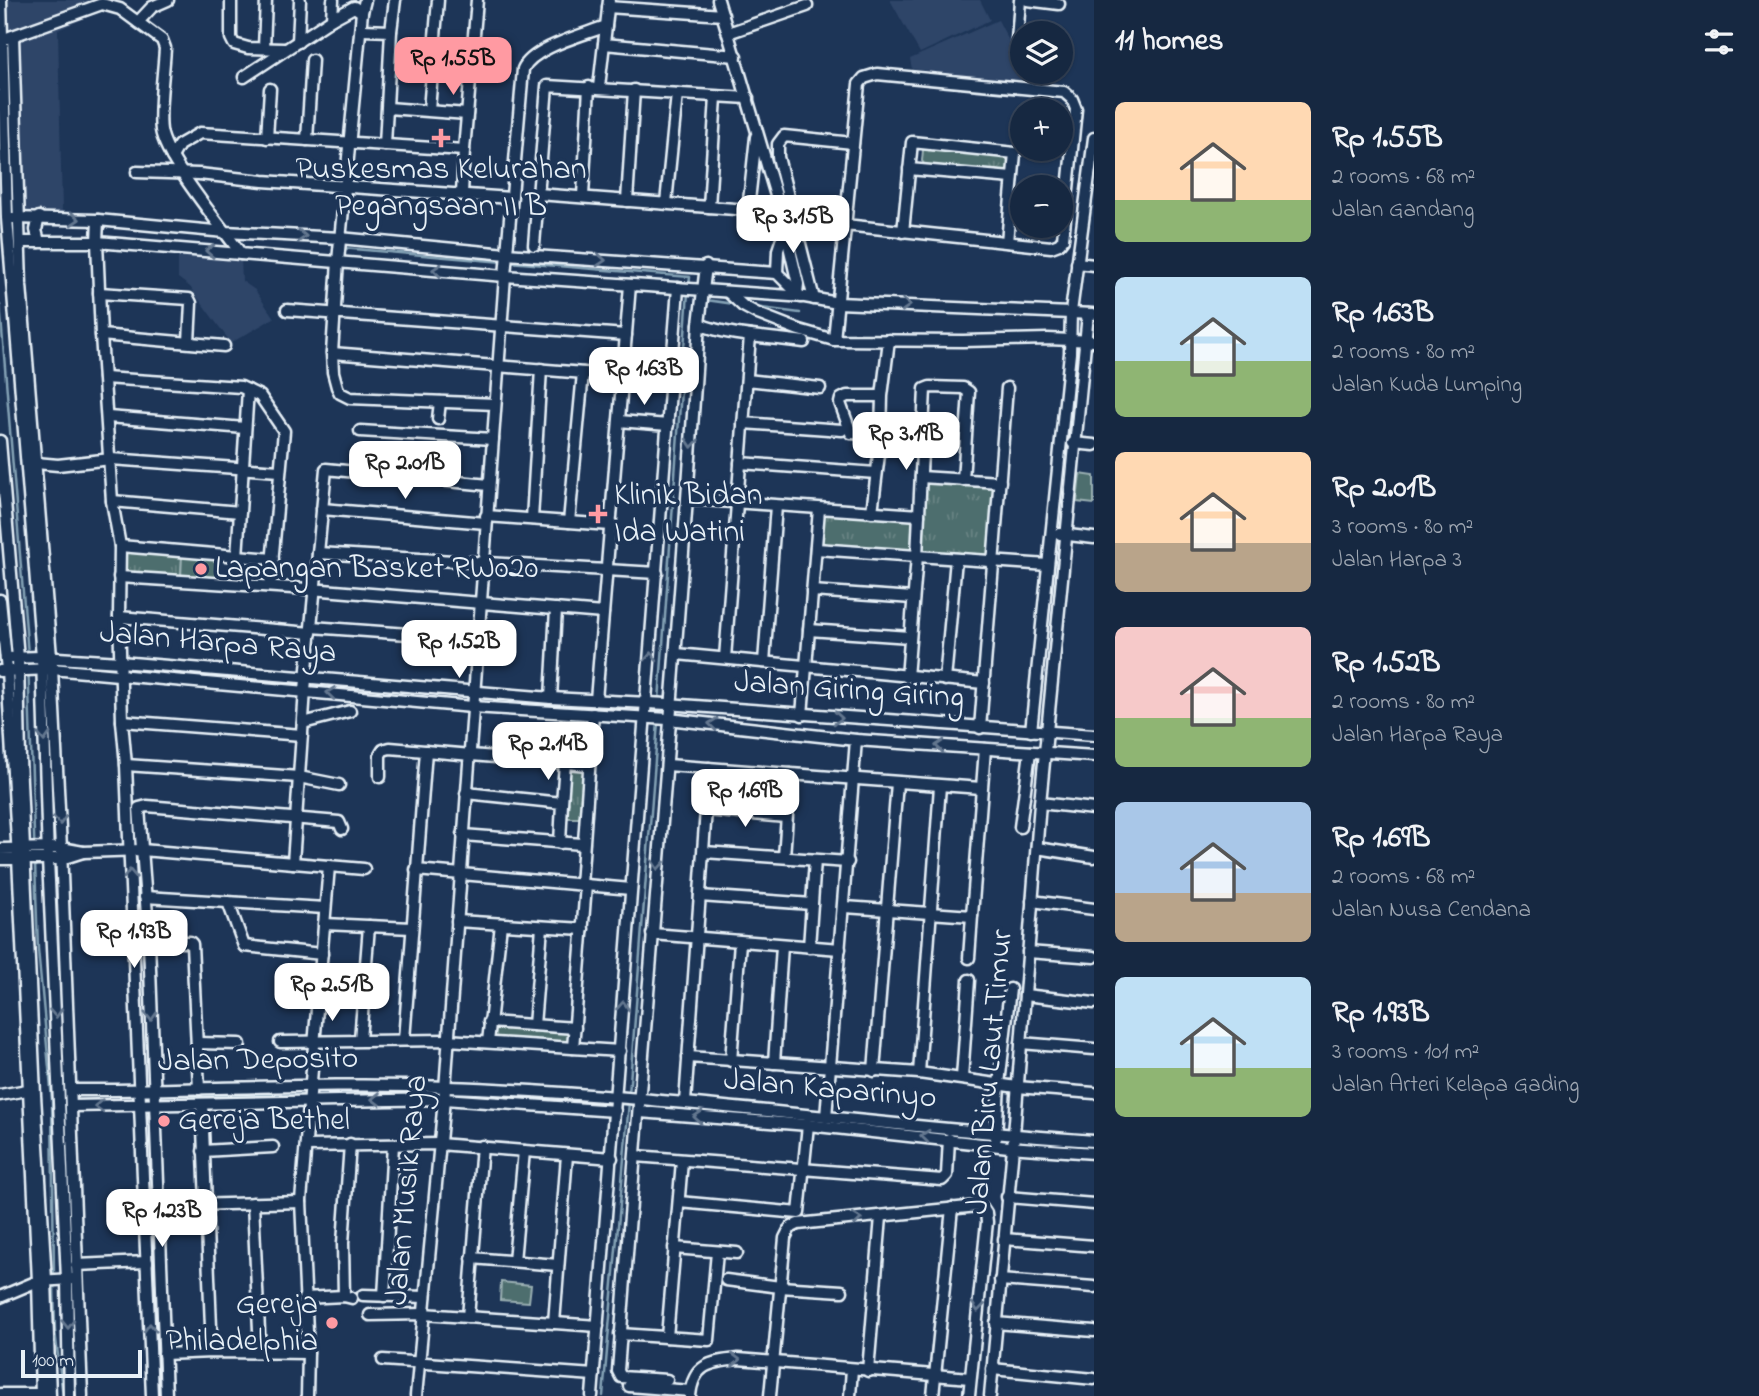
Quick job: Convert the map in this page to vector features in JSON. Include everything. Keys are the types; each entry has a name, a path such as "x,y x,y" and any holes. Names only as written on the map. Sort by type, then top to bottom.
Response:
{"street":[{"path":"1,0 8,37 20,242 17,285 42,605"},
{"path":"138,22 152,7 168,0"},
{"path":"231,0 232,42 248,48 285,49"},
{"path":"264,48 266,0"},
{"path":"298,41 300,0"},
{"path":"332,19 333,0"},
{"path":"346,0 358,10 362,30 339,249 332,353 337,387 340,393 350,398 495,404"},
{"path":"244,76 332,19 358,10 365,0"},
{"path":"385,145 395,0"},
{"path":"429,110 438,0"},
{"path":"718,0 782,216 798,284 798,295"},
{"path":"1018,21 1020,0"},
{"path":"1027,0 1059,4"},
{"path":"462,194 477,1"},
{"path":"583,196 594,87 604,44 608,3 723,15"},
{"path":"8,37 102,4 120,9 164,43 161,130 172,157 241,254"},
{"path":"728,33 807,6"},
{"name":"Jalan Musik Raya","path":"416,1396 444,1093 506,255 523,69 526,62 541,52 606,26"},
{"path":"362,30 391,31"},
{"path":"8,37 7,218 36,464 42,605 43,657 26,670"},
{"path":"604,44 736,56"},
{"path":"248,48 255,70"},
{"path":"307,140 313,60"},
{"path":"834,340 838,303 845,225 859,84 864,78 877,74 1064,92 1072,99 1076,109 1063,239 1059,244 1051,247 845,225"},
{"path":"534,245 547,86 748,98"},
{"path":"267,138 270,89"},
{"path":"627,201 634,90"},
{"path":"666,204 677,94"},
{"path":"709,207 716,97"},
{"path":"388,108 467,114"},
{"path":"172,157 179,145 200,133 464,150"},
{"path":"748,210 757,133"},
{"path":"814,299 778,157 778,144 784,136 853,143"},
{"path":"1032,731 1070,353 1071,312 1077,263 1089,204 1094,138"},
{"path":"903,232 912,142 1015,153 1012,175"},
{"path":"909,169 1010,178"},
{"path":"137,173 511,198"},
{"path":"538,194 748,210 782,216"},
{"path":"1007,242 1010,204"},
{"path":"39,217 36,230 39,242"},
{"path":"7,218 98,220 225,232 505,274 681,288 702,295 728,292 798,295 838,303 1091,314 1085,395 1073,443 1047,732 1038,752 1020,827"},
{"path":"98,220 101,335 112,501 120,546 122,720 141,1097 153,1206 166,1396"},
{"path":"777,273 778,250 784,232"},
{"path":"20,242 97,242 241,254 339,249 706,266 777,273 798,295"},
{"path":"1077,263 1094,265"},
{"path":"667,1380 621,1377 618,1371 640,1112 637,1099 670,704 677,654 699,324 706,266"},
{"path":"596,700 630,285"},
{"path":"592,1396 631,889 649,718 668,425 681,288"},
{"path":"728,292 740,303 799,330 834,340 1089,341"},
{"path":"99,293 189,299 189,342"},
{"path":"287,310 626,335"},
{"path":"699,324 750,336 804,342"},
{"path":"101,335 224,346"},
{"path":"725,658 750,336"},
{"path":"872,512 889,340"},
{"path":"332,353 622,376"},
{"path":"531,519 541,369"},
{"path":"569,522 583,373"},
{"path":"104,378 241,387 260,396 284,431 270,586"},
{"path":"747,380 820,388"},
{"path":"907,677 917,556 925,389 932,387 967,390 969,395 963,480"},
{"path":"980,728 1007,388"},
{"path":"237,556 248,390"},
{"path":"881,436 851,433 840,404 841,399 847,396 882,396"},
{"path":"438,419 440,402"},
{"path":"108,417 245,428"},
{"path":"619,421 668,425"},
{"path":"743,423 842,430"},
{"path":"360,431 493,439"},
{"path":"0,442 5,578 21,658 26,670 61,854 76,1265"},
{"path":"1073,443 1094,445"},
{"path":"36,464 58,465 111,459 279,471"},
{"path":"740,463 876,474"},
{"path":"293,863 326,469 489,485"},
{"path":"921,477 1000,482"},
{"path":"688,499 919,515"},
{"path":"112,501 240,512"},
{"path":"764,662 776,506"},
{"path":"322,509 610,524"},
{"path":"802,715 819,509"},
{"path":"1052,533 1094,538"},
{"path":"120,546 273,559"},
{"path":"816,549 1048,565"},
{"path":"318,553 657,573"},
{"path":"945,680 956,559"},
{"path":"119,577 270,586 603,613"},
{"path":"812,592 913,598"},
{"path":"0,600 6,658 26,670 121,677 306,683 472,707 649,718 984,751 1094,756"},
{"path":"551,698 556,609"},
{"path":"119,617 477,639"},
{"path":"809,630 910,637"},
{"path":"677,654 984,683"},
{"name":"Jalan Harpa Raya","path":"6,658 43,657 306,683 473,691 551,698"},
{"path":"0,1394 45,1395 56,1280 59,1094 44,854 26,670"},
{"path":"26,670 23,854 27,1090 56,1280 82,1396"},
{"name":"Jalan Giring Giring","path":"551,698 670,704 1094,736"},
{"path":"303,723 350,711"},
{"path":"573,1048 583,929 582,844 593,714"},
{"path":"122,720 302,735"},
{"path":"826,1117 845,906 856,740"},
{"path":"380,777 380,755 390,748 589,765"},
{"path":"404,1040 426,751"},
{"path":"969,958 967,916 984,751"},
{"name":"Jalan Biru Laut Timur","path":"1005,1144 1016,1136 1016,1087 1040,803 1038,752"},
{"path":"560,843 565,763"},
{"path":"126,765 299,777 339,786"},
{"path":"667,765 981,788"},
{"path":"684,1102 709,768"},
{"path":"784,858 790,774"},
{"path":"874,1071 897,783"},
{"path":"919,1073 940,786"},
{"path":"466,793 562,803"},
{"path":"1040,803 1094,809"},
{"path":"152,1396 148,1262 153,1206 154,1097 149,942 139,808 142,806 297,818 340,826"},
{"path":"707,810 786,817"},
{"path":"463,835 582,844"},
{"path":"1037,848 1094,857"},
{"path":"0,849 23,854 142,850 364,869"},
{"path":"704,852 848,862"},
{"path":"0,859 23,854"},
{"path":"23,854 35,1095 69,1396"},
{"path":"808,947 815,860"},
{"path":"307,1396 308,1353 301,1202 329,866"},
{"path":"416,870 631,889"},
{"path":"145,897 325,908"},
{"path":"700,897 812,904"},
{"path":"1032,901 1094,909"},
{"path":"228,902 244,946 322,954"},
{"path":"845,906 967,916"},
{"path":"457,921 583,929"},
{"path":"324,924 412,928"},
{"path":"488,1042 501,924"},
{"path":"360,1040 369,926"},
{"path":"534,1025 542,927"},
{"path":"652,934 840,949"},
{"path":"149,942 192,944 199,1089"},
{"path":"731,1061 740,942"},
{"path":"774,1063 782,946"},
{"path":"1028,952 1094,957"},
{"path":"962,1078 969,981"},
{"name":"Jalan Biru Laut Timur","path":"990,1396 1007,1197 1001,1084 1010,989"},
{"path":"1025,995 1094,1003"},
{"path":"489,1022 575,1028"},
{"path":"280,1042 447,1040 620,1051"},
{"path":"197,1043 240,1044"},
{"path":"1021,1043 1094,1049"},
{"path":"688,1057 919,1073 1016,1087 1094,1093"},
{"name":"Jalan Deposito","path":"72,1099 154,1097 199,1089 264,1094"},
{"path":"0,1096 27,1090"},
{"name":"Jalan Kaparinyo","path":"264,1094 444,1093 616,1103 637,1099 826,1117 1005,1144 1016,1136 1094,1142"},
{"path":"72,1099 154,1097 202,1104 264,1094"},
{"path":"202,1104 212,1352"},
{"path":"640,1112 808,1125 1094,1153"},
{"path":"678,1202 799,1213 808,1125"},
{"path":"636,1156 944,1179 949,1139"},
{"path":"304,1298 348,1297 343,1243 349,1144"},
{"path":"306,1146 439,1144 612,1158"},
{"path":"384,1296 393,1145"},
{"path":"468,1317 482,1146"},
{"path":"203,1151 274,1147"},
{"path":"514,1261 524,1151"},
{"path":"554,1323 567,1155"},
{"path":"667,1338 682,1161"},
{"path":"1007,1197 1094,1204"},
{"path":"153,1206 301,1202"},
{"path":"253,1203 260,1352"},
{"path":"770,1396 785,1238 790,1228 798,1224 982,1207 986,1216 969,1396"},
{"path":"933,1396 952,1208"},
{"path":"868,1371 881,1217"},
{"path":"1003,1239 1094,1246"},
{"path":"674,1248 737,1253"},
{"path":"620,1334 709,1340 718,1252"},
{"path":"472,1258 558,1265"},
{"path":"0,1297 56,1280 76,1265 148,1262"},
{"path":"726,1280 842,1291"},
{"path":"1000,1280 1094,1287"},
{"path":"363,1294 425,1297"},
{"path":"370,1315 424,1314 598,1326"},
{"path":"996,1323 1094,1331"},
{"path":"164,1354 308,1353"},
{"path":"629,1387 690,1394 694,1374 716,1362 738,1359 970,1378"},
{"path":"383,1360 594,1375"},
{"path":"850,1396 852,1369"},
{"path":"992,1369 1094,1378"}],"shaded area":[{"path":"0,0 118,0 119,3 58,30 62,212 0,212"},
{"path":"890,0 980,0 990,20 920,53"},
{"path":"998,20 1010,43 1010,81 912,69 910,59"},
{"path":"178,252 241,258 242,281 255,290 274,318 231,343 190,287 178,278"}],"green space":[{"path":"927,147 1006,155 1010,165 1003,173 925,165 922,161 923,150"},
{"path":"1080,474 1094,476 1094,504 1077,502"},
{"path":"925,480 997,485 991,558 820,545 822,512 921,519"},
{"path":"126,552 182,557 181,578 125,572"},
{"name":"Lapangan Basket RW020","path":"182,555 221,559 218,582 181,578"},
{"path":"232,560 270,561 268,583 225,580 225,574 231,574"},
{"path":"567,764 587,767 586,818 565,818"},
{"path":"492,1026 571,1031 569,1047 491,1039"},
{"path":"501,1282 531,1285 529,1302 500,1300"}],"waterway":[{"path":"342,248 503,262"},
{"path":"509,262 690,277 689,286"},
{"path":"659,701 688,292"},
{"path":"706,300 734,304"},
{"path":"0,305 28,655"},
{"path":"754,307 800,313"},
{"path":"28,661 38,949 52,1100 54,1277"},
{"path":"629,1095 658,722"},
{"path":"313,1095 457,1092"},
{"path":"464,1093 611,1103"},
{"path":"159,1099 306,1095"},
{"path":"61,1100 153,1099"},
{"path":"603,1396 629,1102"},
{"path":"617,1104 635,1105"},
{"path":"645,1106 757,1115"},
{"path":"54,1283 55,1331 63,1396"}],"place":[{"name":"Puskesmas Kelurahan Pegangsaan II B","path":"441,138"},
{"name":"Klinik Bidan Ida Watini","path":"598,514"},
{"name":"Lapangan Basket RW020","path":"201,569"},
{"name":"Gereja Bethel","path":"164,1121"},
{"name":"Gereja Philadelphia","path":"332,1323"}]}
